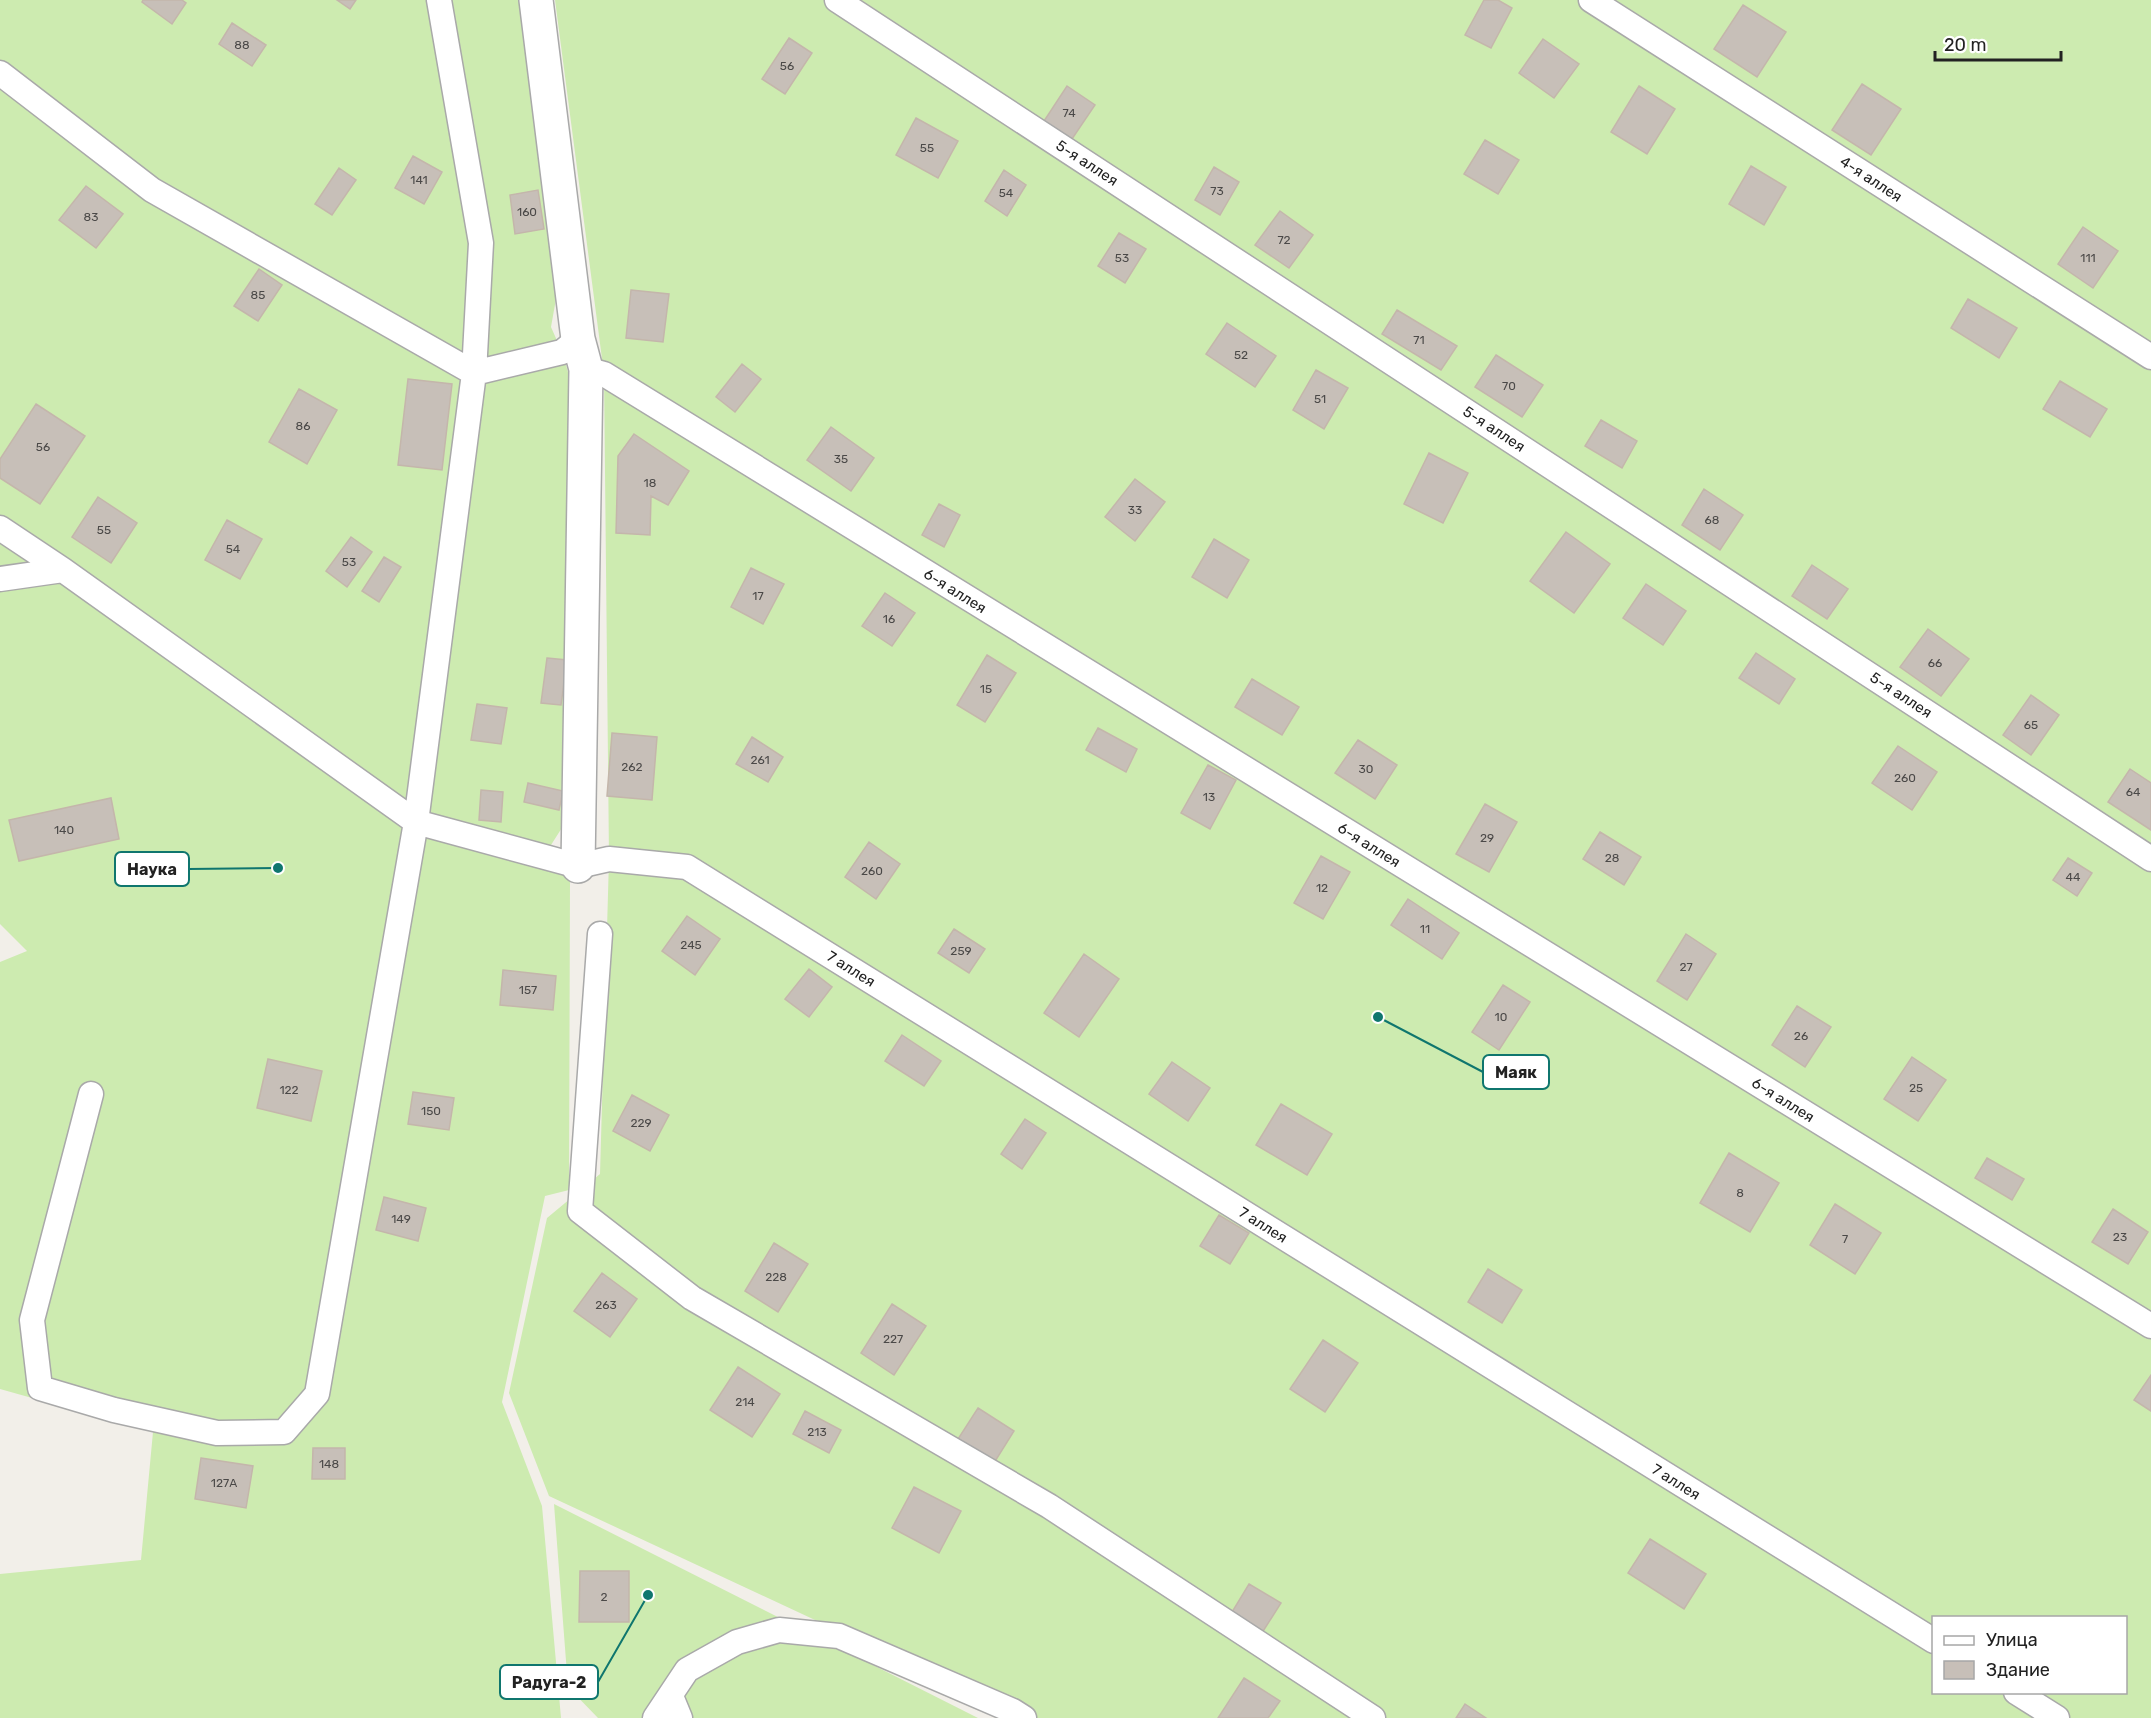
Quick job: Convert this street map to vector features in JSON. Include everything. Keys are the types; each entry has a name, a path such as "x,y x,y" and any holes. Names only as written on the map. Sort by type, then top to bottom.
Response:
{"street":[{"path":"536,0 582,354 578,866"}],"lane":[{"path":"91,1094 32,1320 40,1388 114,1410 217,1433 284,1432 316,1395 416,822 474,373 481,243 439,0"},
{"name":"5-я аллея","path":"837,0 2151,859"},
{"name":"4-я аллея","path":"1591,0 2151,357"},
{"path":"0,73 152,190 474,373 562,352 582,354"},
{"name":"6-я аллея","path":"582,354 604,374 624,387 2151,1326"},
{"path":"0,528 63,570 416,822 578,866"},
{"path":"0,579 63,570"},
{"name":"7 аллея","path":"578,866 609,859 687,867 1932,1640"},
{"path":"600,934 580,1211 692,1298 1049,1506 1373,1718"},
{"path":"655,1718 687,1670 737,1642 779,1630 839,1636 1013,1711 1024,1718"},
{"path":"2019,1694 2057,1718"},
{"path":"670,1696 680,1718"}],"green space":[{"path":"0,0 520,0 559,282 551,327 568,372 572,812 544,856 570,880 569,1190 545,1196 502,1402 542,1506 561,1718 0,1718 0,1574 141,1560 153,1432 0,1389 0,962 27,951 0,924"},
{"path":"555,0 2151,0 2151,1718 1025,1718 549,1496 509,1393 547,1218 600,1174 609,859 604,374"},
{"path":"554,1504 978,1718 598,1718 568,1687"}],"building":[{"path":"143,0 182,0 186,3 172,24 142,2"},
{"path":"337,0 356,0 350,9"},
{"path":"1484,0 1498,0 1512,8 1491,48 1465,35"},
{"path":"1743,5 1786,32 1757,77 1714,49"},
{"path":"232,23 266,45 252,66 219,44"},
{"path":"789,38 812,53 785,94 762,79"},
{"path":"1543,39 1579,64 1554,98 1519,73"},
{"path":"1862,84 1901,109 1871,155 1832,130"},
{"path":"1067,86 1095,105 1072,139 1044,121"},
{"path":"1639,86 1675,109 1647,154 1611,132"},
{"path":"916,118 958,141 938,178 896,155"},
{"path":"1485,140 1519,160 1498,194 1464,174"},
{"path":"413,156 442,172 424,204 395,188"},
{"path":"1751,166 1786,187 1764,225 1729,204"},
{"path":"1214,167 1239,182 1220,215 1195,200"},
{"path":"339,168 356,180 332,215 315,204"},
{"path":"1004,170 1026,185 1007,216 985,201"},
{"path":"86,186 123,214 96,248 59,220"},
{"path":"538,190 544,229 515,234 510,195"},
{"path":"1280,211 1313,235 1289,268 1255,245"},
{"path":"2083,227 2118,251 2093,288 2058,264"},
{"path":"1119,233 1146,249 1125,283 1098,266"},
{"path":"259,269 282,285 258,321 234,306"},
{"path":"631,290 669,294 663,342 626,338"},
{"path":"1968,299 2017,328 1999,358 1951,328"},
{"path":"1397,310 1457,346 1441,370 1382,334"},
{"path":"1227,323 1276,356 1255,387 1206,354"},
{"path":"1496,355 1543,385 1522,417 1475,387"},
{"path":"742,364 761,379 735,412 716,397"},
{"path":"1316,370 1348,388 1324,429 1293,410"},
{"path":"408,379 452,384 442,470 398,465"},
{"path":"2060,381 2107,409 2090,437 2043,409"},
{"path":"299,389 337,410 307,464 269,442"},
{"path":"36,404 85,436 40,504 0,478 0,459"},
{"path":"1601,420 1637,441 1622,468 1585,446"},
{"path":"831,427 874,458 851,491 807,460"},
{"path":"634,434 689,471 668,505 651,496 650,535 616,533 618,456"},
{"path":"1429,453 1468,473 1443,523 1404,504"},
{"path":"1135,479 1165,502 1135,541 1105,517"},
{"path":"1704,489 1743,515 1720,550 1682,525"},
{"path":"98,497 137,523 111,563 72,537"},
{"path":"939,504 960,515 944,547 922,535"},
{"path":"227,520 262,539 240,579 205,560"},
{"path":"1566,532 1610,564 1574,613 1530,581"},
{"path":"351,537 372,552 347,587 326,571"},
{"path":"1214,539 1249,560 1227,598 1192,577"},
{"path":"384,557 401,567 379,602 362,591"},
{"path":"1812,565 1848,589 1827,619 1792,596"},
{"path":"751,568 784,584 763,624 731,607"},
{"path":"1646,584 1686,611 1663,645 1623,618"},
{"path":"885,593 915,613 892,646 862,626"},
{"path":"1928,629 1969,659 1941,696 1900,667"},
{"path":"1756,653 1795,679 1779,704 1739,678"},
{"path":"987,655 1016,673 985,722 957,705"},
{"path":"547,658 567,660 561,705 541,703"},
{"path":"1252,679 1299,707 1282,735 1235,707"},
{"path":"2031,695 2059,715 2031,755 2003,735"},
{"path":"477,704 507,708 501,744 471,740"},
{"path":"1098,728 1137,749 1126,772 1086,750"},
{"path":"612,733 657,737 652,800 607,796"},
{"path":"752,737 783,757 768,782 736,764"},
{"path":"1358,740 1397,765 1375,799 1335,773"},
{"path":"1898,746 1937,772 1912,810 1872,783"},
{"path":"1208,765 1236,780 1210,829 1181,813"},
{"path":"2130,769 2151,783 2151,830 2108,802"},
{"path":"528,783 563,791 559,810 524,802"},
{"path":"481,790 503,792 501,822 479,820"},
{"path":"111,798 119,839 19,861 9,820"},
{"path":"1485,804 1517,822 1489,872 1456,854"},
{"path":"1600,832 1641,857 1624,885 1583,859"},
{"path":"869,842 900,864 876,899 845,877"},
{"path":"1321,856 1350,872 1323,919 1294,903"},
{"path":"2068,858 2092,873 2077,896 2053,880"},
{"path":"1408,899 1459,933 1442,959 1391,925"},
{"path":"687,916 720,939 695,975 662,951"},
{"path":"954,929 985,949 969,973 938,953"},
{"path":"1686,934 1716,954 1687,1000 1657,981"},
{"path":"1084,954 1119,979 1079,1037 1044,1013"},
{"path":"809,969 832,987 809,1017 785,999"},
{"path":"503,970 556,976 553,1010 500,1005"},
{"path":"1503,985 1530,1002 1499,1050 1472,1032"},
{"path":"1797,1006 1831,1027 1805,1067 1772,1045"},
{"path":"902,1035 941,1061 924,1086 885,1061"},
{"path":"1912,1057 1946,1080 1918,1121 1884,1099"},
{"path":"268,1059 322,1071 311,1121 257,1108"},
{"path":"1172,1062 1210,1088 1188,1121 1149,1094"},
{"path":"413,1092 454,1098 449,1130 408,1124"},
{"path":"632,1095 669,1115 650,1151 613,1131"},
{"path":"1281,1104 1332,1134 1307,1175 1256,1145"},
{"path":"1025,1119 1046,1133 1022,1169 1001,1154"},
{"path":"1729,1153 1779,1183 1750,1232 1700,1203"},
{"path":"1987,1158 2024,1179 2012,1200 1975,1178"},
{"path":"384,1197 426,1208 418,1241 376,1230"},
{"path":"1835,1204 1881,1233 1855,1274 1810,1245"},
{"path":"2113,1209 2148,1232 2128,1264 2092,1242"},
{"path":"1219,1215 1249,1233 1230,1264 1200,1246"},
{"path":"774,1243 808,1264 778,1312 745,1291"},
{"path":"1488,1269 1522,1290 1502,1323 1468,1302"},
{"path":"602,1273 637,1299 610,1337 574,1311"},
{"path":"892,1304 926,1326 894,1375 861,1353"},
{"path":"1323,1340 1358,1363 1325,1412 1290,1389"},
{"path":"738,1367 780,1394 752,1437 710,1410"},
{"path":"2151,1375 2151,1411 2134,1400"},
{"path":"978,1408 1014,1431 994,1463 958,1439"},
{"path":"805,1411 841,1430 829,1453 793,1434"},
{"path":"313,1448 345,1448 345,1479 312,1479"},
{"path":"201,1458 253,1466 246,1508 195,1499"},
{"path":"914,1487 961,1511 939,1553 892,1528"},
{"path":"1650,1539 1706,1574 1684,1609 1628,1573"},
{"path":"580,1571 629,1571 629,1622 579,1622"},
{"path":"1249,1584 1281,1603 1260,1636 1229,1617"},
{"path":"1244,1678 1280,1701 1268,1718 1218,1718"},
{"path":"1465,1704 1486,1718 1456,1718"}],"place":[{"name":"Наука","path":"278,868"},
{"name":"Маяк","path":"1378,1017"},
{"name":"Радуга-2","path":"648,1595"}]}
